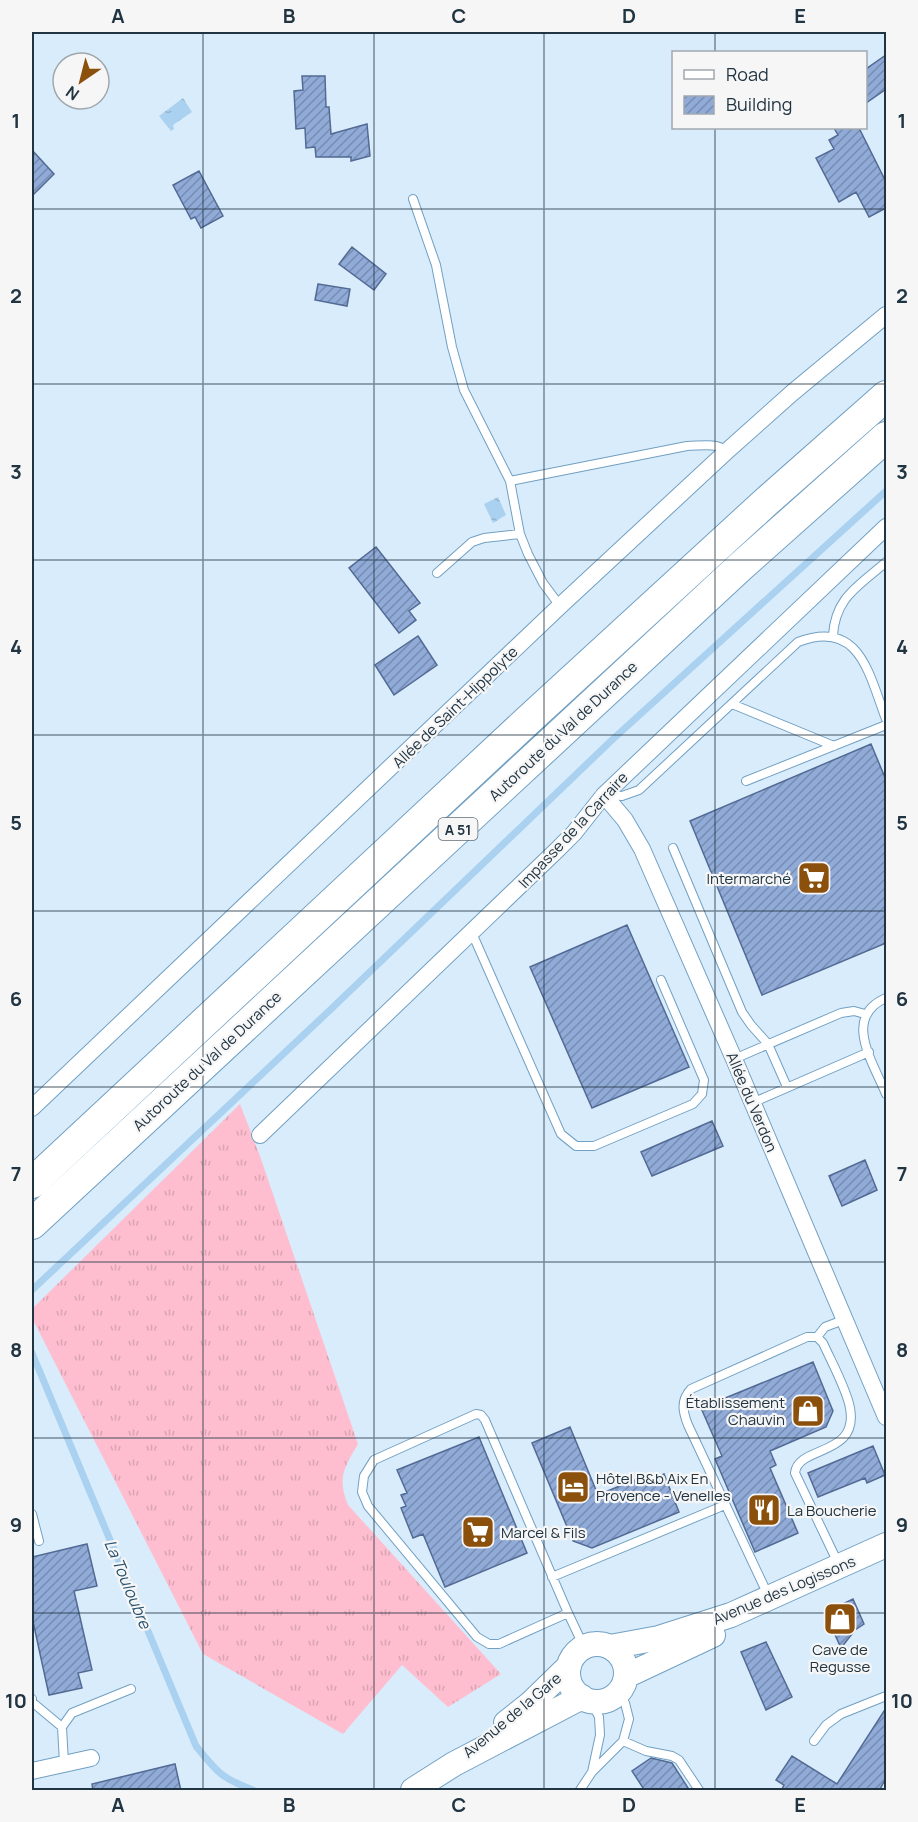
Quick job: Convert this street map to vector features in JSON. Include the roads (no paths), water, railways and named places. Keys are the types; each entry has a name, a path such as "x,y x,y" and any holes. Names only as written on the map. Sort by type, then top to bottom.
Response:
{"highway":[{"name":"Autoroute du Val de Durance","path":"32,1183 560,691 767,501 886,396"},
{"name":"Autoroute du Val de Durance","path":"32,1224 740,567 886,437"}],"main road":[{"name":"Avenue des Logissons","path":"610,1647 686,1630 731,1615 886,1545"},
{"name":"Avenue des Logissons","path":"621,1684 721,1631 886,1560"},
{"path":"584,1647 601,1644 610,1647 622,1659 621,1684"},
{"name":"Avenue de la Gare","path":"413,1791 454,1764 530,1704 569,1666 572,1658 584,1647"},
{"name":"Avenue de la Gare","path":"569,1666 571,1684 586,1699"},
{"name":"Avenue de la Gare","path":"454,1764 586,1699 610,1699 621,1684"}],"street":[{"name":"Allée de Saint-Hippolyte","path":"32,1108 560,606 727,451 792,393 886,315"},
{"name":"Impasse de la Carraire","path":"260,1135 574,833 604,795 886,527"},
{"name":"Allée du Verdon","path":"604,795 625,820 642,849 846,1319 886,1417"},
{"path":"32,1771 91,1758"}],"lane":[{"path":"413,199 436,265 452,347 464,390 510,480 519,534 543,583 560,606"},
{"path":"510,480 687,446 721,446 727,451"},
{"path":"437,573 472,542 484,538 519,534"},
{"path":"833,636 834,620 839,606 886,562"},
{"path":"604,795 622,796 639,790 798,642 815,636 833,636 849,643 862,656 886,719"},
{"path":"732,704 834,746"},
{"path":"746,781 886,725"},
{"path":"673,848 742,1012 768,1044 787,1087"},
{"path":"472,933 561,1134 576,1146 594,1146 693,1104 702,1094 704,1080 660,980"},
{"path":"886,998 871,1006 865,1014 862,1034 886,1094"},
{"path":"734,1059 841,1012 854,1011 865,1014"},
{"path":"752,1103 869,1052"},
{"path":"817,1337 825,1327 846,1319"},
{"path":"769,1598 684,1415 685,1396 691,1389 807,1337 817,1337 823,1343 850,1407 852,1423 846,1435 838,1444 801,1461 795,1473 839,1566"},
{"path":"567,1613 499,1644 489,1644 477,1637 369,1506 362,1492 364,1476 374,1460 476,1414 481,1415 584,1647"},
{"path":"552,1577 725,1505"},
{"path":"32,1514 39,1541"},
{"path":"580,1791 592,1772 623,1741 629,1719 621,1684"},
{"path":"64,1764 62,1727 72,1713 131,1689"},
{"path":"814,1741 826,1725 840,1714 886,1696"},
{"path":"32,1699 32,1702 62,1727"},
{"path":"586,1699 600,1717 600,1735 592,1772"},
{"path":"623,1741 646,1751 672,1756 679,1760 699,1791"}],"water":[{"path":"183,98 192,112 173,125 174,129 171,131 159,116"},
{"path":"498,497 506,515 493,523 484,504"}],"waterway":[{"path":"32,1290 329,1011 613,739 886,491"},
{"name":"La Touloubre","path":"32,1353 196,1746 220,1773 253,1790"}],"place":[{"name":"Intermarché","path":"814,878"},
{"name":"Établissement Chauvin","path":"808,1411"},
{"name":"Hôtel B&b Aix En Provence - Venelles","path":"573,1487"},
{"name":"La Boucherie","path":"764,1510"},
{"name":"Marcel & Fils","path":"478,1532"},
{"name":"Cave de Regusse","path":"840,1619"}]}
